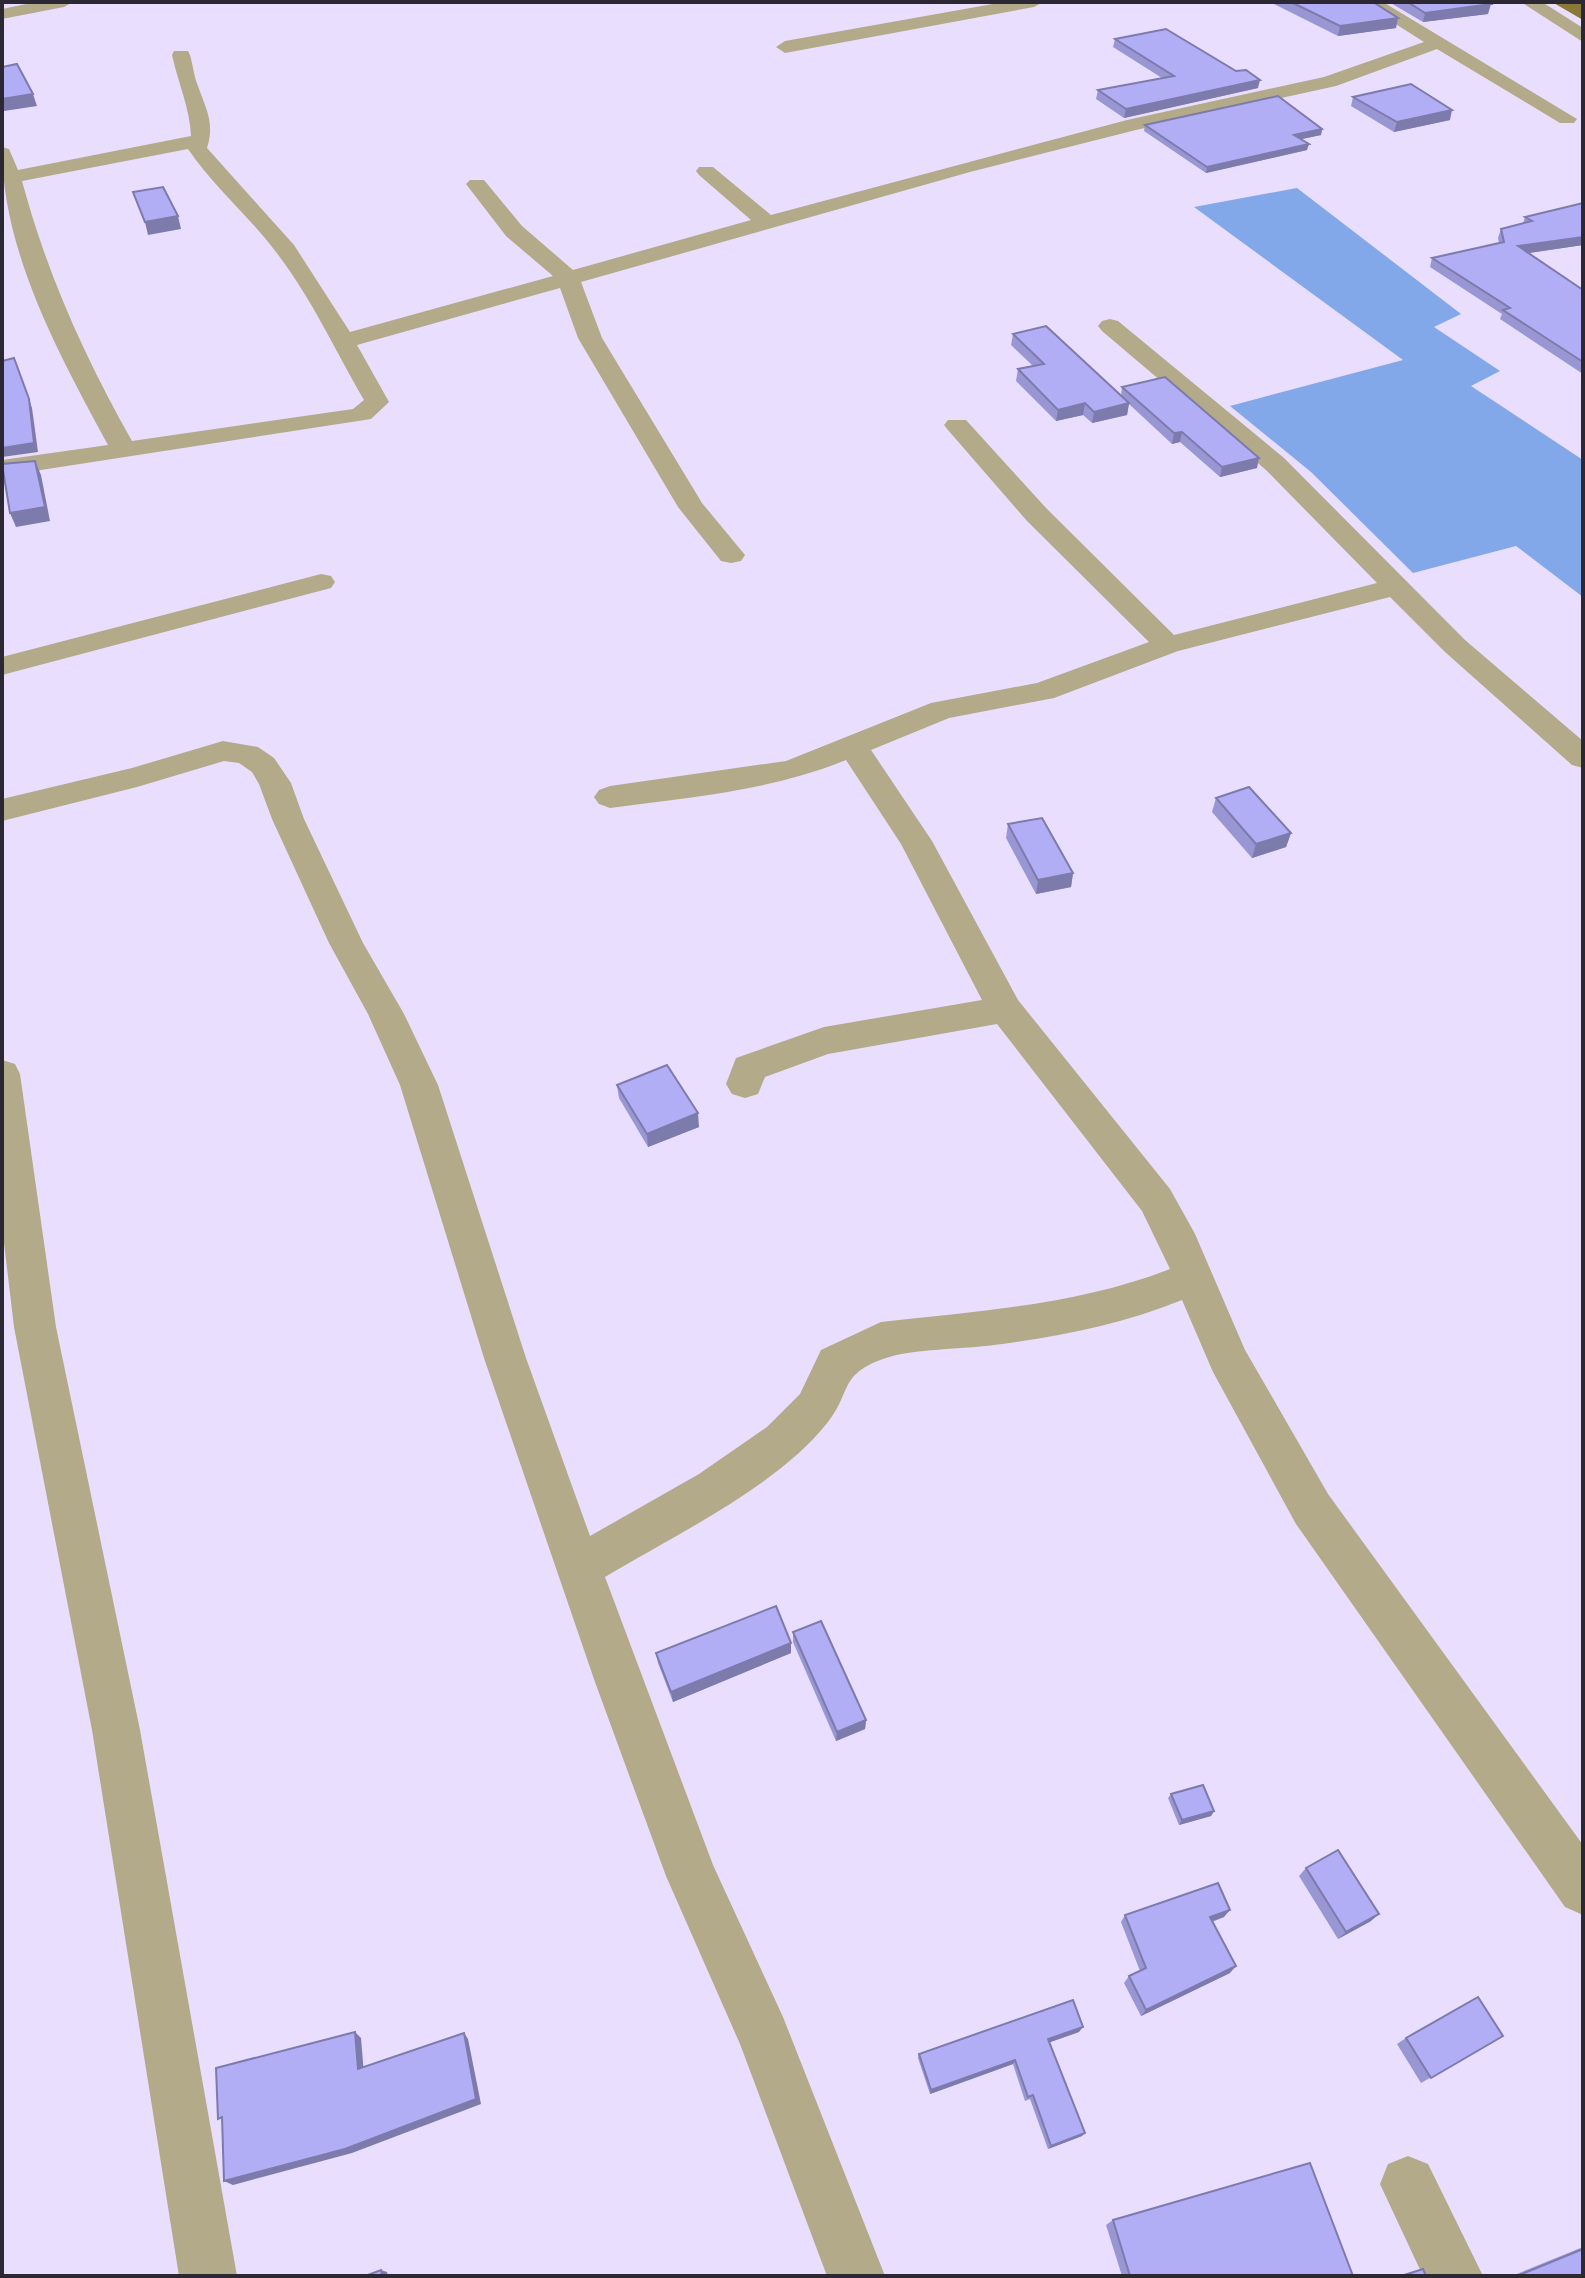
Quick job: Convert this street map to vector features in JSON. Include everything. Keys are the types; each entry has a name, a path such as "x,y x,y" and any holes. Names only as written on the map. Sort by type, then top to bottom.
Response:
{"main road":[{"path":"1562,2 1583,14"}],"street":[{"path":"2,14 40,4 64,2"},
{"path":"785,47 1034,2"},
{"path":"1370,2 1567,119"},
{"path":"1530,2 1583,36"},
{"path":"341,342 568,277 656,256 766,222 1134,124 1329,82 1440,42"},
{"path":"2,468 362,414 377,402 314,290 284,247 210,167 197,148 202,131 200,112 188,86 181,55"},
{"path":"7,178 198,141"},
{"path":"2,153 7,178 47,293 83,376 124,451"},
{"path":"706,171 766,222"},
{"path":"477,184 514,231 568,277 590,338 691,507 731,555"},
{"path":"1110,326 1275,464 1465,656 1583,758"},
{"path":"957,425 1037,515 1168,645"},
{"path":"2,666 321,582"},
{"path":"610,797 765,777 853,747 942,710 1043,691 1168,645 1394,587"},
{"path":"853,747 916,841 1005,1009 1156,1200 1175,1234 1228,1359 1312,1509 1583,1889"},
{"path":"2,810 137,777 223,751 247,754 263,765 275,783 288,819 346,943 386,1014 419,1085 505,1358 578,1568 692,1876 764,2036 856,2276"},
{"path":"745,1084 749,1068 824,1041 1005,1009"},
{"path":"2,1074 35,1327 116,1730 208,2276"},
{"path":"578,1568 715,1488 782,1441 815,1407 836,1363 881,1340 998,1327 1097,1310 1147,1296 1192,1278"},
{"path":"1408,2184 1454,2276"}],"water":[{"path":"1297,188 1461,314 1434,327 1500,371 1471,386 1583,460 1583,597 1516,546 1413,573 1311,472 1230,406 1403,360 1194,207"}],"building":[{"path":"1291,2 1373,2 1398,18 1340,26"},
{"path":"1408,2 1488,2 1491,4 1425,13"},
{"path":"1166,29 1236,71 1246,70 1260,80 1126,109 1098,90 1174,76 1115,39"},
{"path":"17,64 33,94 2,99 2,67"},
{"path":"1411,84 1452,110 1397,122 1353,97"},
{"path":"1278,96 1322,129 1294,135 1309,144 1207,167 1145,125"},
{"path":"163,187 178,216 145,222 133,192"},
{"path":"1583,203 1583,237 1518,246 1583,290 1583,362 1503,310 1510,308 1432,258 1504,242 1501,229 1532,221 1525,217"},
{"path":"1046,326 1129,403 1094,412 1085,403 1058,410 1018,369 1044,364 1013,334"},
{"path":"14,358 29,399 34,443 2,448 2,361"},
{"path":"1165,377 1259,458 1222,467 1182,432 1174,433 1122,387"},
{"path":"35,461 45,507 10,513 2,464"},
{"path":"1249,787 1291,833 1256,844 1216,798"},
{"path":"1042,818 1073,873 1038,880 1008,824"},
{"path":"667,1065 698,1113 647,1134 617,1085"},
{"path":"776,1606 791,1643 671,1692 656,1653"},
{"path":"821,1621 866,1720 837,1732 793,1632"},
{"path":"1203,1785 1214,1811 1182,1820 1171,1794"},
{"path":"1338,1850 1379,1914 1346,1932 1306,1868"},
{"path":"1218,1883 1230,1910 1210,1917 1236,1966 1146,2010 1129,1976 1146,1968 1125,1915"},
{"path":"1478,1997 1503,2036 1431,2078 1406,2038"},
{"path":"1073,2000 1083,2027 1048,2039 1085,2133 1051,2146 1033,2095 1028,2097 1015,2060 931,2090 919,2054"},
{"path":"355,2032 358,2069 464,2033 476,2099 345,2149 224,2181 222,2117 218,2119 216,2068"},
{"path":"1310,2163 1353,2276 1130,2276 1113,2220"},
{"path":"1583,2249 1583,2276 1517,2276"},
{"path":"1423,2269 1426,2276 1401,2276"},
{"path":"381,2270 382,2276 365,2276"}]}
